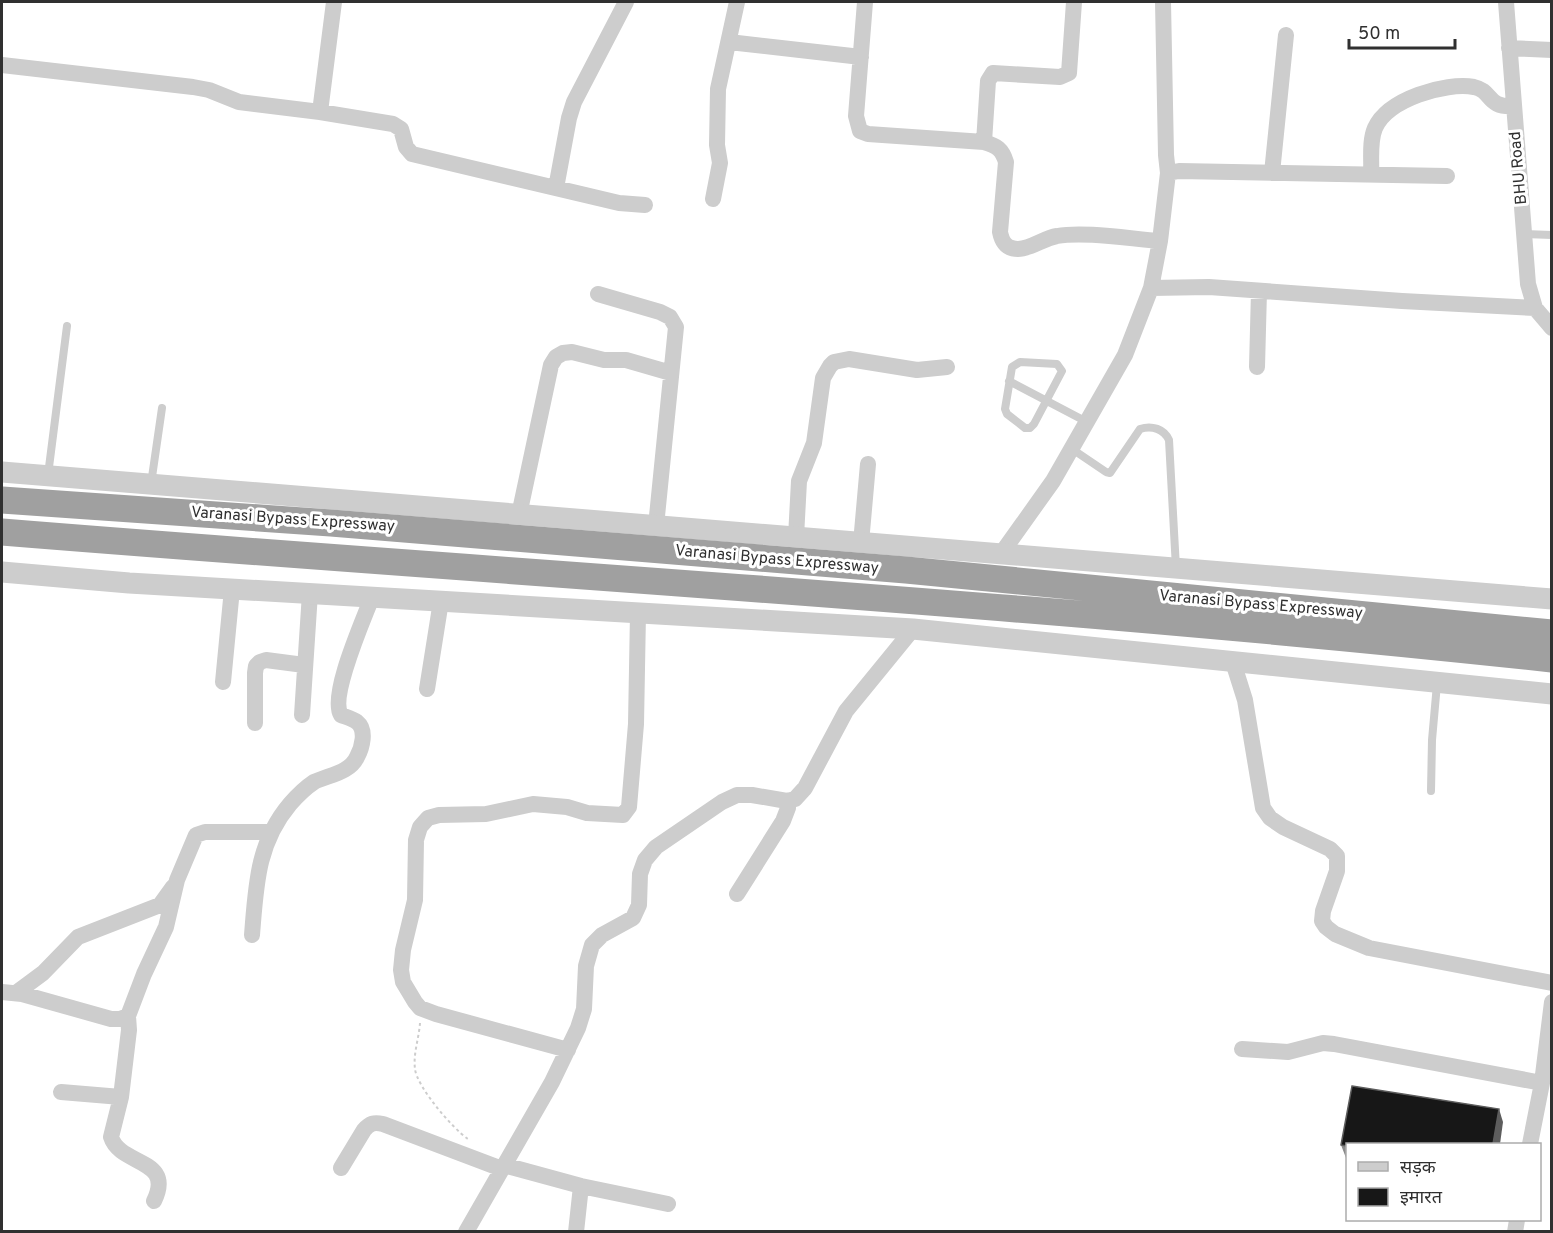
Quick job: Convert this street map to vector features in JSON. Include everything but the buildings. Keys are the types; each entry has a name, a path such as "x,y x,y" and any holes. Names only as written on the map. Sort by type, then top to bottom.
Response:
{"highway":[{"name":"Varanasi Bypass Expressway","path":"2,500 331,523 894,569 1551,633"},
{"name":"Varanasi Bypass Expressway","path":"2,532 357,561 936,602 1551,659"}],"street":[{"path":"320,112 334,2"},
{"path":"556,188 574,102 627,2"},
{"path":"713,199 720,163 717,145 718,89 737,2"},
{"path":"865,2 856,116 860,131 868,134 984,142 996,146 1004,153 1006,162 1000,232 1002,241 1007,247 1018,249 1047,238 1071,235 1160,241"},
{"path":"984,142 988,81 993,74 1060,76 1069,73 1074,2"},
{"path":"1001,554 1053,481 1125,355 1151,288 1160,241 1168,173 1163,2"},
{"name":"BHU Road","path":"1506,2 1528,284 1535,308 1550,324"},
{"path":"1272,173 1286,35"},
{"path":"729,42 861,57"},
{"path":"1509,48 1551,50"},
{"path":"2,65 194,87 209,90 239,102 320,112 398,126 408,151 412,154 619,203 645,205"},
{"path":"1371,175 1372,141 1375,128 1383,117 1406,99 1432,91 1472,87 1484,92 1492,102 1498,105 1514,106"},
{"path":"1168,173 1173,171 1447,176"},
{"path":"1151,288 1209,287 1535,308"},
{"path":"1257,368 1259,291"},
{"path":"598,294 660,312 670,318 676,327 656,526"},
{"path":"519,515 551,365 556,357 572,352 604,360 626,360 671,373"},
{"path":"796,537 799,481 812,452 821,386 830,366 840,360 849,359 916,370 947,368"},
{"path":"861,543 867,464"},
{"path":"2,472 1551,598"},
{"path":"2,572 232,589 913,628 1551,694"},
{"path":"224,682 232,589"},
{"path":"302,715 310,593"},
{"path":"252,935 260,865 271,832 298,795 313,783 349,767 359,754 363,741 361,727 357,721 340,715 337,702 348,660 372,597"},
{"path":"427,689 441,601"},
{"path":"568,1050 420,1008 403,982 401,970 403,950 415,900 415,846 420,827 433,816 475,815 525,805 560,806 586,813 623,815 627,812 636,724 638,613"},
{"path":"466,1232 552,1082 578,1028 584,1009 586,966 592,945 602,935 633,918 639,905 640,874 645,860 656,848 722,802 737,795 787,801 801,794 846,711 913,628"},
{"path":"255,723 256,666 266,660 304,665"},
{"path":"1233,662 1245,700 1263,808 1270,818 1283,827 1330,849 1336,856 1337,871 1323,911 1322,921 1326,927 1349,941 1369,948 1551,983"},
{"path":"737,894 783,821 788,808 787,801"},
{"path":"9,992 42,973 84,934 160,905 167,898 177,880 196,835 205,832 271,832"},
{"path":"154,1201 159,1185 155,1172 121,1150 112,1141 111,1131 121,1097 129,1030 128,1016 166,927 177,880"},
{"path":"9,992 111,1019 128,1016"},
{"path":"1530,1143 1542,1083 1551,1002"},
{"path":"1242,1049 1288,1052 1323,1043 1334,1044 1542,1083"},
{"path":"61,1092 121,1097"},
{"path":"341,1168 364,1130 375,1122 503,1167 668,1204"},
{"path":"576,1232 581,1186"}],"lane":[{"path":"1524,234 1551,236"},
{"path":"48,476 68,326"},
{"path":"1015,363 1061,366 1062,375 1048,401 1030,428 1021,426 1005,409 1009,381 1015,363"},
{"path":"1009,381 1087,422"},
{"path":"151,484 162,408"},
{"path":"1072,448 1110,473 1140,429 1146,427 1159,429 1166,433 1169,440 1176,568"},
{"path":"1431,791 1432,740 1437,682"}],"path":[{"path":"420,1008 415,1056 418,1080 462,1134 470,1140"}]}
